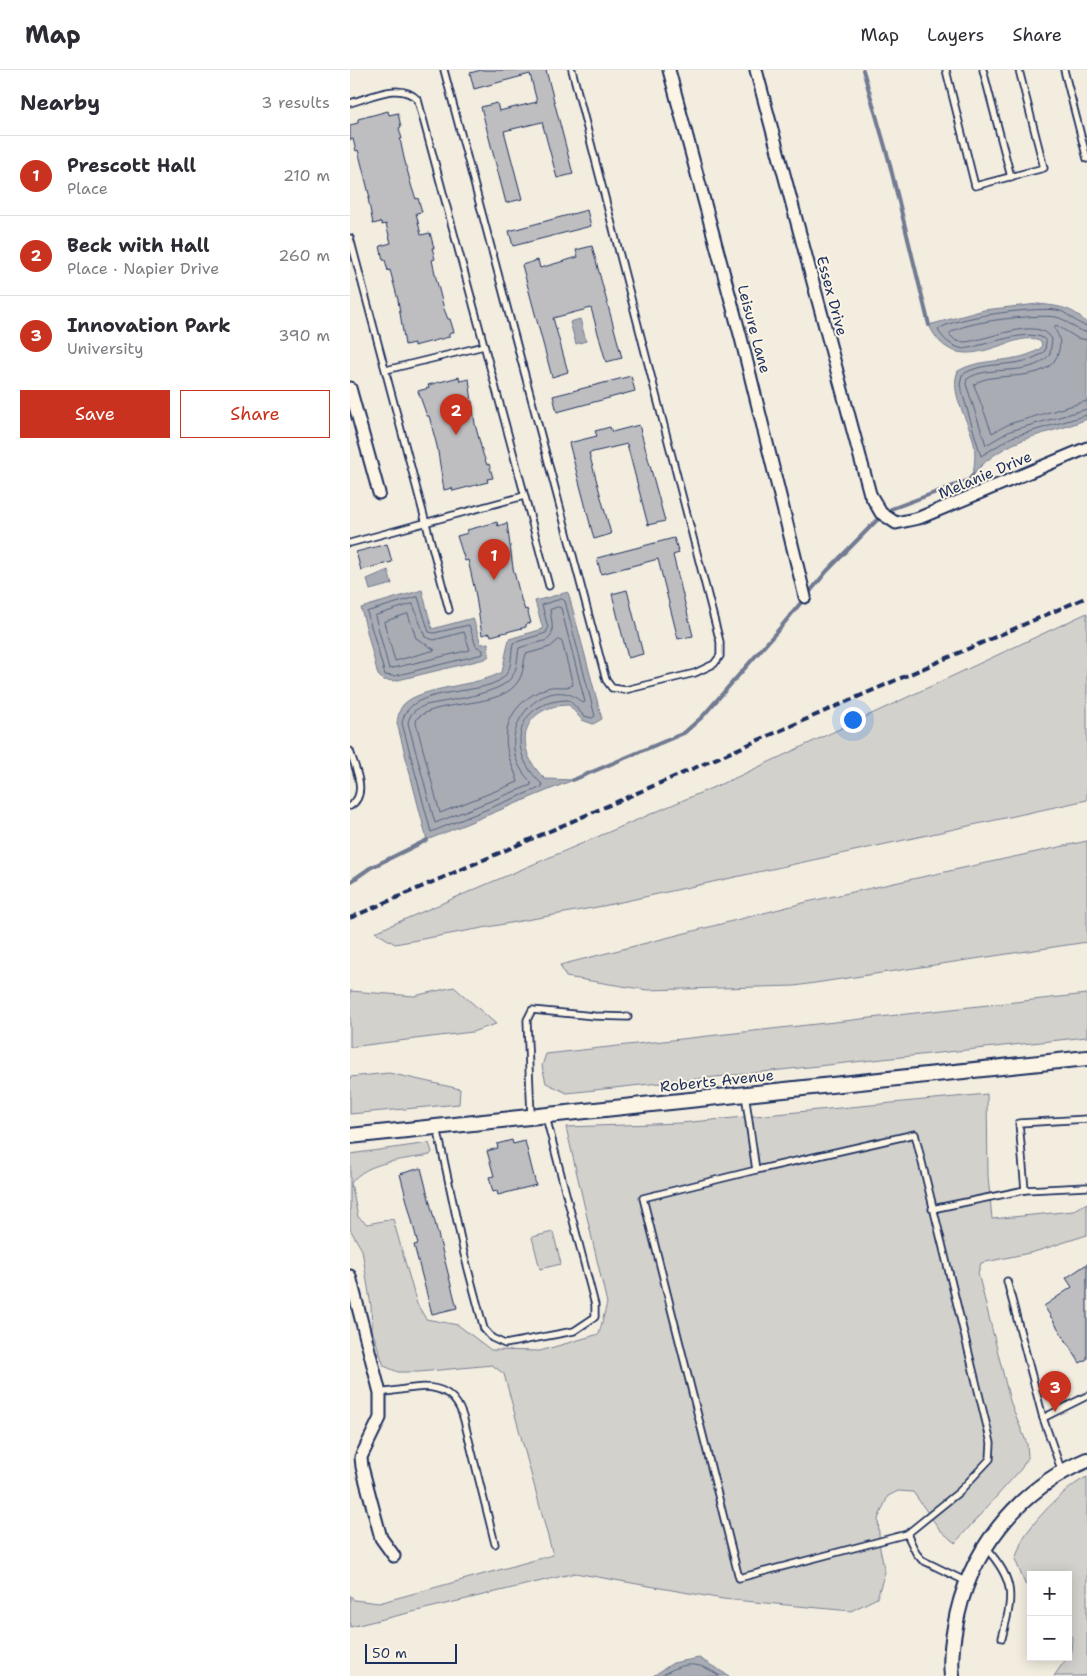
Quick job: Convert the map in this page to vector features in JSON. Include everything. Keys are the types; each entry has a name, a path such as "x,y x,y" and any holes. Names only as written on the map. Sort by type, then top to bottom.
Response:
{"street":[{"name":"Leisure Lane","path":"669,70 741,338 805,597"},
{"name":"Essex Drive","path":"756,70 870,494 887,518"},
{"path":"350,388 379,493"},
{"name":"Melanie Drive","path":"887,518 902,522 919,518 1087,448"},
{"name":"Roberts Avenue","path":"350,1136 1087,1058"},
{"path":"350,1276 380,1393 380,1418 361,1457 381,1538 394,1556"},
{"path":"952,1676 954,1628 967,1582 985,1547 1014,1509 1062,1472 1087,1460"}],"lane":[{"path":"444,70 606,680 612,688 625,690 695,673 714,664 720,656 720,642 572,70"},
{"path":"946,70 975,186 1044,168 1019,70"},
{"path":"983,70 1011,177"},
{"path":"1064,70 1087,160"},
{"path":"350,103 399,89 411,92 418,100 549,586"},
{"path":"350,238 449,610"},
{"path":"386,370 484,346"},
{"path":"350,543 524,496"},
{"path":"350,750 361,792 357,802 350,806"},
{"path":"436,1126 464,1254 484,1329 492,1338 505,1344 574,1331 594,1317 595,1305 538,1115 527,1020 532,1010 628,1017"},
{"path":"745,1094 756,1170"},
{"path":"1025,1190 1019,1123 1087,1119"},
{"path":"914,1134 991,1443 990,1459 959,1492 907,1534 739,1578 644,1198 756,1170 914,1134"},
{"path":"932,1210 1025,1190 1087,1187"},
{"path":"1007,1281 1043,1418 1062,1472"},
{"path":"380,1393 424,1387 446,1392 455,1399 461,1409 495,1544"},
{"path":"1043,1418 1087,1396"},
{"path":"907,1534 916,1553 922,1560 967,1582"},
{"path":"985,1547 1003,1572 1012,1601 1002,1638"}],"shaded area":[{"path":"1087,613 1087,800 603,906 395,944 375,932 735,778"},
{"path":"1087,841 1087,942 795,986 647,990 566,977 560,965 807,902"},
{"path":"454,987 496,1024 472,1032 350,1047 350,991 414,996"},
{"path":"1087,994 1087,1037 567,1093 546,1083 542,1066 546,1054"},
{"path":"389,1073 460,1089 459,1104 350,1114 350,1077"},
{"path":"987,1094 988,1176 992,1219 1073,1211 1087,1203 1087,1235 1034,1252 981,1263 978,1273 1010,1401 1027,1444 1028,1457 1021,1469 955,1543 940,1530 913,1492 898,1491 888,1496 878,1519 880,1549 885,1572 877,1598 851,1611 723,1599 575,1573 350,1627 350,1595 354,1600 379,1603 553,1555 504,1374 492,1365 419,1372 398,1372 384,1366 372,1330 371,1306 362,1250 350,1229 350,1154 429,1143 432,1152 430,1155 376,1166 366,1170 351,1183 358,1217 367,1224 393,1219 417,1304 426,1319 458,1325 491,1350 540,1351 599,1334 607,1303 566,1127 681,1123"},
{"path":"553,1232 561,1264 540,1269 532,1237"},
{"path":"1087,1477 1087,1676 1054,1676 1065,1661 1072,1661 1072,1571 1027,1571 1027,1586 1015,1559 1024,1537 1036,1521 1052,1503 1079,1481"}],"water":[{"path":"1038,304 1065,308 1077,314 1087,324 1087,419 1013,444 1000,451 973,474 974,443 957,396 956,379 958,371 979,363 1022,357 1041,348 1042,343 1031,339 1018,340 971,353 956,351 941,343 929,325 984,310"},
{"path":"580,319 586,341 576,344 570,322"},
{"path":"388,570 392,584 370,590 367,579"},
{"path":"422,590 432,629 473,618 481,644 488,643 489,656 485,659 394,681 383,680 378,675 361,608"},
{"path":"568,592 602,719 593,724 582,720 569,705 552,707 540,713 531,721 526,731 525,743 528,755 545,779 573,780 427,840 397,723 403,705 422,694 478,681 502,672 509,639 543,629 535,601"},
{"path":"699,1658 729,1676 653,1676 673,1663"}],"building":[{"path":"481,70 546,70 573,174 557,178 542,122 504,131 522,199 506,203 481,107 497,103 499,111 537,102 530,74 474,89 470,73"},
{"path":"388,111 389,115 398,113 404,158 412,188 416,199 418,198 422,212 416,213 421,235 430,233 434,248 432,248 435,259 432,260 436,278 444,309 448,319 450,319 454,332 449,334 449,337 414,346 414,343 405,345 398,300 390,270 388,271 385,260 383,260 380,246 391,243 386,224 382,225 381,222 373,224 368,198 370,198 358,150 356,151 353,139 350,140 350,125 358,123 358,119"},
{"path":"587,210 591,226 513,246 509,231"},
{"path":"592,246 622,358 606,362 591,308 553,318 568,372 552,377 522,265 538,260 540,268 578,257 576,250"},
{"path":"631,376 635,391 557,412 553,396"},
{"path":"459,377 460,381 469,379 475,424 483,454 487,465 489,464 493,478 487,479 488,482 453,491 452,488 444,490 437,446 429,416 427,416 418,391 429,388 428,385"},
{"path":"639,425 665,521 648,525 627,444 589,453 611,534 594,539 569,443 597,436 595,431 610,427 612,432"},
{"path":"497,522 498,526 507,523 513,568 521,599 525,610 527,609 531,623 526,624 526,627 491,636 490,633 482,635 468,560 465,561 457,536 468,533 467,530"},
{"path":"674,538 679,553 673,555 693,636 678,639 658,559 601,574 597,558"},
{"path":"387,544 392,562 361,570 356,552"},
{"path":"627,590 643,654 628,658 612,594"},
{"path":"512,1140 513,1144 525,1141 536,1185 498,1195 497,1191 493,1192 489,1177 494,1176 487,1151 498,1148 497,1144"},
{"path":"421,1168 457,1308 432,1314 414,1245 418,1244 400,1174"},
{"path":"1087,1264 1087,1359 1080,1363 1044,1306 1072,1287 1066,1278"}],"waterway":[{"path":"863,70 888,157 929,325"},
{"path":"573,780 684,733 702,717 827,571 875,522 891,509 969,480 973,474"},
{"path":"350,882 370,868 427,840"}],"railway":[{"path":"350,918 1087,597"}],"place":[{"name":"Beck with Hall","path":"456,435"},
{"name":"Prescott Hall","path":"494,580"},
{"name":"Innovation Park","path":"1055,1412"}]}
